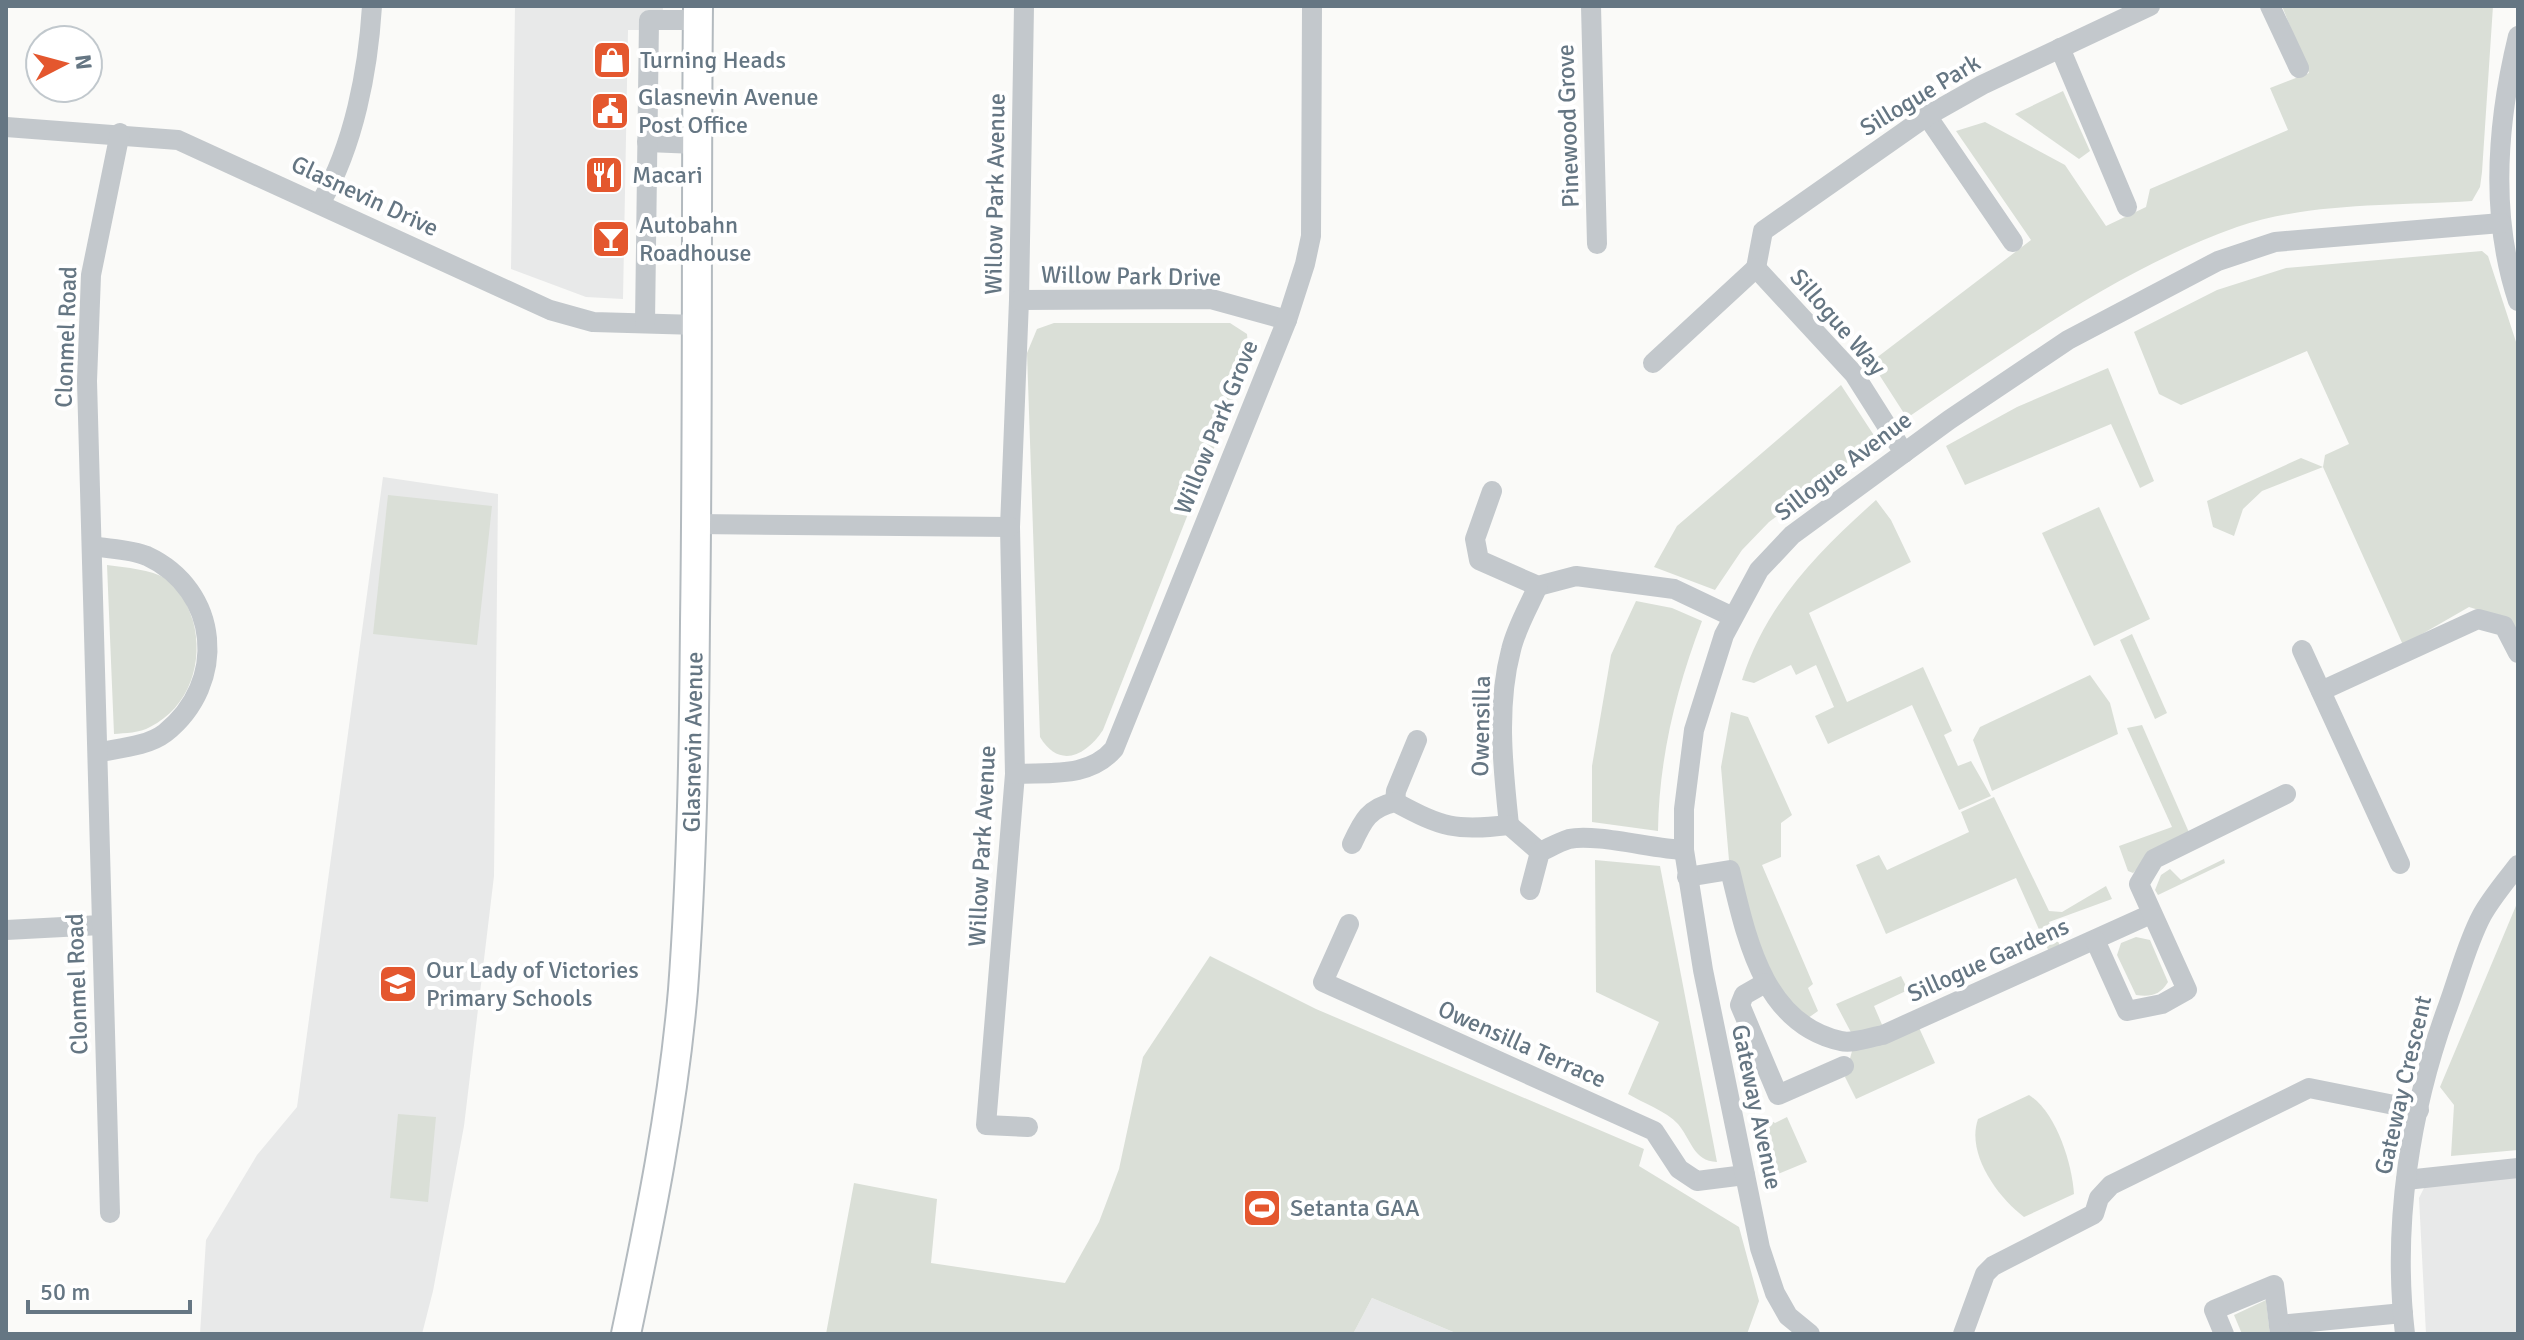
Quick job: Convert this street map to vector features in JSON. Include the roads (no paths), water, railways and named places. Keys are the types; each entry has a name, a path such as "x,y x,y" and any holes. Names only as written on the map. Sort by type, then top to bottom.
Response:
{"main road":[{"name":"Glasnevin Avenue","path":"626,1334 664,1145 682,992 693,805 698,13"}],"street":[{"path":"321,202 333,182 355,111 369,50 372,6"},
{"name":"Willow Park Avenue","path":"1024,6 1019,300 1010,527 1015,774 986,1125 1028,1127"},
{"name":"Willow Park Grove","path":"1015,774 1080,772 1104,761 1114,749 1287,320 1311,236 1312,6"},
{"name":"Pinewood Grove","path":"1591,6 1597,244"},
{"name":"Sillogue Park","path":"1756,268 1763,231 1927,116 2150,6"},
{"path":"2270,6 2299,68"},
{"name":"Glasnevin Avenue","path":"645,323 649,20 698,13"},
{"path":"2518,36 2510,68 2499,172 2501,223 2518,301"},
{"path":"2060,48 2127,207"},
{"path":"1927,116 2013,242"},
{"name":"Glasnevin Drive","path":"6,127 120,133 178,140 321,202 550,310 593,322 698,325"},
{"name":"Clonmel Road","path":"110,1213 101,925 100,752 87,381 91,275 120,133"},
{"path":"647,142 696,144"},
{"name":"Sillogue Avenue","path":"1687,877 1685,797 1694,730 1705,686 1733,617 1759,570 1774,551 1904,453 2068,340 2218,261 2275,242 2501,223"},
{"path":"1653,363 1756,268"},
{"name":"Sillogue Way","path":"1756,268 1854,374 1904,453"},
{"name":"Willow Park Drive","path":"1019,300 1211,299 1287,320"},
{"path":"1492,491 1475,539 1479,560 1538,586 1576,576 1674,589 1733,617"},
{"path":"696,524 1010,527"},
{"path":"92,546 145,555 184,582 202,611 209,637 208,667 187,710 163,734 143,743 100,752"},
{"name":"Owensilla","path":"1509,825 1502,732 1504,690 1511,648 1538,586"},
{"path":"2321,691 2478,619 2504,626 2518,653"},
{"path":"2302,650 2399,849"},
{"path":"1395,802 1396,791 1417,740"},
{"path":"2095,940 2127,1011 2162,1004 2187,990 2139,884 2154,859 2286,794"},
{"path":"1352,844 1364,818 1377,806 1395,802 1442,826 1470,829 1509,825 1540,852"},
{"path":"1540,852 1569,839 1585,837 1652,849 1684,850"},
{"path":"1530,890 1540,852"},
{"name":"Gateway Crescent","path":"2405,1334 2400,1230 2419,1110 2440,1025 2463,962 2483,914 2518,865"},
{"path":"1687,877 1730,870 1747,939 1765,983 1744,995 1740,1005 1778,1095 1844,1066"},
{"name":"Gateway Avenue","path":"1687,877 1760,1248 1775,1293 1788,1316 1810,1334"},
{"name":"Sillogue Gardens","path":"1765,983 1801,1023 1842,1042 1883,1035 2151,914"},
{"name":"Owensilla Terrace","path":"1349,924 1323,982 1654,1131 1679,1169 1697,1181 1745,1175"},
{"path":"6,930 101,925"},
{"path":"1963,1334 1985,1274 1993,1266 2094,1214 2099,1198 2111,1185 2309,1088 2419,1110"},
{"path":"2406,1180 2518,1168"},
{"path":"2224,1334 2214,1310 2274,1285 2280,1329 2403,1313"}],"place":[{"name":"Turning Heads","path":"612,60"},
{"name":"Glasnevin Avenue Post Office","path":"610,111"},
{"name":"Macari","path":"604,175"},
{"name":"Autobahn Roadhouse","path":"611,239"},
{"name":"Our Lady of Victories Primary Schools","path":"398,984"},
{"name":"Setanta GAA","path":"1262,1208"}]}
